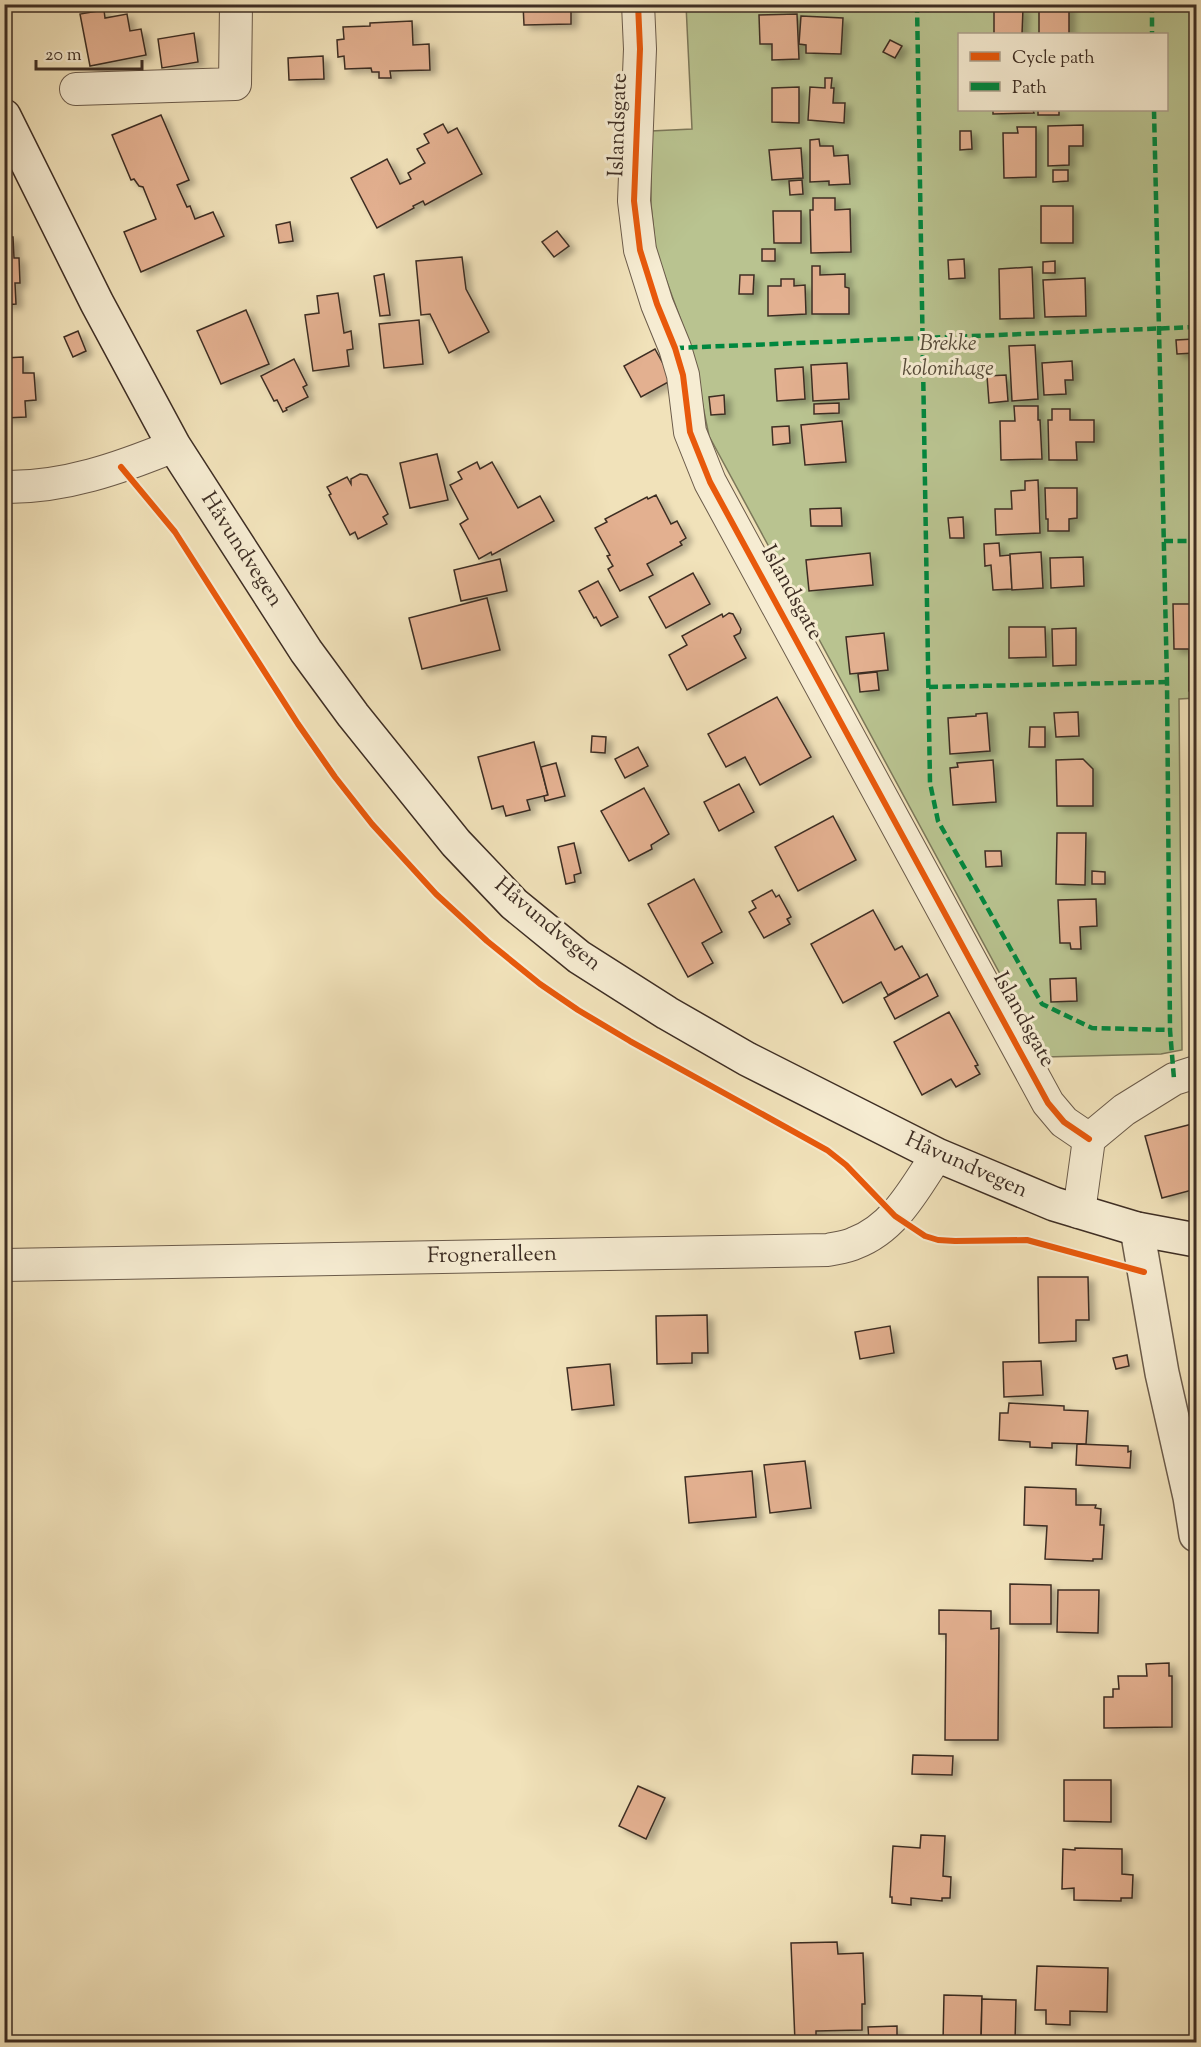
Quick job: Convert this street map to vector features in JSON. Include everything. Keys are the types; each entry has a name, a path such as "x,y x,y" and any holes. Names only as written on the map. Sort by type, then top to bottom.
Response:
{"main road":[{"name":"Håvundvegen","path":"4,116 97,303 174,446 306,651 353,715 456,843 514,904 579,957 667,1013 747,1059 937,1155 1054,1204 1137,1229 1197,1240"},
{"path":"1137,1229 1162,1373 1197,1535"}],"street":[{"path":"76,89 235,84 236,4"},
{"name":"Islandsgate","path":"638,4 640,49 634,201 640,250 683,375 690,432 710,482 1048,1103 1064,1122 1089,1139"},
{"path":"4,486 58,482 121,467 174,446"},
{"path":"1079,1212 1089,1139 1124,1110 1174,1079 1197,1072"},
{"name":"Frogneralleen","path":"4,1265 828,1250 856,1243 874,1233 895,1216 937,1155"}],"green space":[{"name":"Brekke kolonihage","path":"686,5 1196,5 1196,698 1179,699 1182,1050 1161,1054 1045,1057 709,436 691,348 656,252 651,204 651,131 692,129"}],"building":[{"path":"523,4 571,4 571,24 524,25"},
{"path":"1039,4 1069,4 1069,33 1039,33"},
{"path":"994,8 1023,8 1022,33 994,33"},
{"path":"104,10 105,18 127,14 130,31 141,29 146,55 90,66 80,14"},
{"path":"797,14 799,59 772,60 772,44 760,44 759,15"},
{"path":"801,16 843,18 841,54 806,53 806,45 799,44"},
{"path":"412,21 413,45 429,44 430,70 390,71 391,78 379,78 379,72 372,72 371,68 345,69 344,56 338,57 337,40 344,39 343,27"},
{"path":"194,33 198,62 162,68 158,39"},
{"path":"890,40 902,46 895,58 883,52"},
{"path":"323,56 324,79 289,80 288,58"},
{"path":"825,78 832,78 833,103 845,103 844,123 808,120 810,87 825,88"},
{"path":"799,87 799,123 772,122 772,88"},
{"path":"993,111 1033,111 1034,113 993,114"},
{"path":"1038,111 1059,111 1059,115 1038,115"},
{"path":"161,115 189,180 177,185 187,207 190,206 195,219 213,212 224,236 141,272 124,232 156,219 143,187 139,186 134,179 131,180 112,135"},
{"path":"443,124 448,133 457,128 482,174 425,205 423,201 413,206 414,208 377,228 351,178 387,159 400,184 411,179 408,173 425,163 417,149 429,143 424,134"},
{"path":"1083,125 1083,146 1069,146 1069,165 1048,166 1048,126"},
{"path":"1017,127 1036,127 1036,177 1004,178 1003,133 1018,133"},
{"path":"960,131 971,131 972,149 960,150"},
{"path":"819,139 820,146 833,146 834,156 848,155 850,184 829,185 829,181 810,182 810,140"},
{"path":"801,148 803,178 772,180 769,150"},
{"path":"1053,170 1068,170 1068,181 1053,182"},
{"path":"802,180 803,194 790,195 789,181"},
{"path":"813,198 835,198 835,210 850,209 851,252 811,253 810,210 813,210"},
{"path":"1041,206 1073,206 1073,243 1041,243"},
{"path":"773,211 801,211 801,243 774,243"},
{"path":"290,222 293,241 279,243 276,225"},
{"path":"557,231 569,246 554,257 542,242"},
{"path":"4,237 13,237 14,258 19,258 20,283 15,283 16,304 4,305"},
{"path":"762,249 775,249 775,261 762,261"},
{"path":"462,257 466,289 489,332 449,353 430,314 421,315 416,261"},
{"path":"964,259 965,278 949,279 948,260"},
{"path":"1055,261 1055,273 1043,273 1043,262"},
{"path":"812,266 820,266 820,275 845,274 845,287 849,288 849,314 812,314"},
{"path":"1032,267 1034,318 1000,319 999,269"},
{"path":"384,274 390,315 380,316 374,276"},
{"path":"740,275 754,275 753,294 739,294"},
{"path":"1085,278 1086,316 1045,317 1043,280"},
{"path":"781,279 794,279 794,286 805,285 806,314 768,316 768,286 781,286"},
{"path":"338,293 344,333 351,331 353,349 347,350 349,366 313,371 305,315 319,313 317,296"},
{"path":"246,310 269,364 221,384 197,331"},
{"path":"419,320 423,364 384,368 379,324"},
{"path":"78,331 86,351 73,357 64,337"},
{"path":"1194,339 1194,353 1177,354 1176,340"},
{"path":"1035,345 1038,399 1012,401 1009,346"},
{"path":"655,349 672,380 641,397 624,366"},
{"path":"23,357 23,373 34,373 36,400 25,401 26,417 4,418 4,358"},
{"path":"294,359 307,385 303,387 308,397 286,408 287,410 283,412 277,400 274,401 261,376"},
{"path":"1072,361 1073,380 1065,380 1066,394 1044,395 1042,363"},
{"path":"847,363 849,399 813,401 811,365"},
{"path":"803,367 805,399 777,401 775,369"},
{"path":"1006,375 1008,401 989,403 987,376"},
{"path":"724,395 725,414 711,415 709,397"},
{"path":"839,403 839,413 814,414 814,404"},
{"path":"1014,406 1038,406 1042,459 1001,460 1000,421 1015,421"},
{"path":"1052,409 1070,409 1070,420 1094,420 1094,442 1076,442 1077,460 1049,460 1048,420 1052,420"},
{"path":"842,421 846,462 805,465 801,425"},
{"path":"789,426 790,443 773,445 772,427"},
{"path":"437,454 448,500 410,508 400,463"},
{"path":"477,462 480,469 492,462 518,508 540,496 554,521 492,555 491,552 479,559 460,524 468,519 450,485 462,479 458,472"},
{"path":"360,474 367,475 388,514 383,517 387,524 358,539 355,532 350,535 327,487 347,477 351,484 351,479"},
{"path":"1038,480 1040,533 996,535 995,509 1012,509 1011,491 1025,490 1025,481"},
{"path":"1045,488 1077,488 1077,518 1069,519 1069,531 1048,531"},
{"path":"656,495 671,524 677,521 686,538 680,542 682,545 647,564 653,575 620,591 608,569 613,566 607,556 610,555 595,528 607,522 605,519 647,497 648,499"},
{"path":"841,508 842,526 811,526 810,509"},
{"path":"963,517 964,538 950,538 948,518"},
{"path":"999,543 1000,556 1010,555 1012,589 993,590 991,565 985,566 984,544"},
{"path":"1041,552 1043,588 1012,590 1010,554"},
{"path":"870,553 873,585 809,591 806,560"},
{"path":"1083,557 1084,586 1051,588 1050,558"},
{"path":"500,559 507,591 461,601 454,570"},
{"path":"693,573 710,604 666,628 649,597"},
{"path":"598,581 618,617 601,626 579,591"},
{"path":"487,598 500,650 422,669 409,618"},
{"path":"1173,604 1196,604 1196,690 1189,691 1189,649 1174,649"},
{"path":"729,613 733,614 741,629 740,633 734,636 746,658 687,690 669,655 687,645 682,636 722,614 723,617"},
{"path":"1009,627 1045,627 1046,657 1009,658"},
{"path":"1076,628 1076,665 1053,666 1052,629"},
{"path":"884,633 888,670 850,674 846,637"},
{"path":"877,672 879,690 860,692 858,674"},
{"path":"777,697 811,757 760,785 745,757 726,767 708,734"},
{"path":"1078,712 1079,736 1056,737 1054,713"},
{"path":"987,713 990,751 950,754 948,718"},
{"path":"1030,727 1045,727 1045,747 1029,747"},
{"path":"592,736 606,737 605,753 591,752"},
{"path":"534,742 548,795 527,800 530,810 506,816 503,806 492,809 478,757"},
{"path":"638,747 648,766 625,778 615,759"},
{"path":"1083,759 1093,769 1093,806 1057,806 1056,760"},
{"path":"993,760 996,802 953,805 950,768 958,767 957,763"},
{"path":"556,763 565,796 545,801 544,796 548,795 541,767"},
{"path":"739,784 754,812 719,831 704,802"},
{"path":"644,788 669,834 651,845 652,849 629,861 601,811"},
{"path":"833,816 856,860 798,891 775,847"},
{"path":"1057,833 1086,833 1085,885 1056,884"},
{"path":"574,843 581,873 574,875 575,882 566,884 558,847"},
{"path":"985,851 1001,851 1002,866 986,867"},
{"path":"1092,871 1105,872 1105,884 1092,884"},
{"path":"694,879 722,932 702,943 713,963 688,977 648,904"},
{"path":"772,890 776,897 779,895 791,917 787,919 790,924 764,938 749,912 756,908 752,901"},
{"path":"1096,899 1097,926 1080,927 1081,949 1071,949 1070,943 1060,943 1058,900"},
{"path":"873,910 895,950 902,946 920,978 888,995 881,982 843,1003 811,944"},
{"path":"927,974 938,996 895,1019 884,998"},
{"path":"1076,978 1077,1001 1051,1002 1050,979"},
{"path":"949,1012 978,1065 975,1066 980,1074 956,1087 951,1079 922,1095 894,1042"},
{"path":"1196,1123 1196,1189 1162,1198 1145,1136"},
{"path":"1038,1277 1088,1277 1089,1320 1076,1320 1076,1341 1039,1343"},
{"path":"1192,1281 1196,1281 1196,1362 1191,1362"},
{"path":"707,1315 708,1353 692,1353 692,1363 657,1364 656,1316"},
{"path":"890,1326 894,1353 860,1359 855,1332"},
{"path":"1127,1355 1129,1366 1116,1369 1113,1358"},
{"path":"1041,1361 1043,1395 1004,1397 1003,1362"},
{"path":"610,1364 614,1405 572,1410 567,1368"},
{"path":"1009,1403 1064,1406 1064,1410 1088,1411 1086,1444 1052,1443 1052,1448 1030,1447 1030,1442 999,1440 1000,1413 1008,1413"},
{"path":"1077,1444 1128,1446 1128,1452 1131,1451 1130,1468 1076,1465"},
{"path":"805,1461 811,1508 770,1513 764,1465"},
{"path":"752,1471 756,1517 689,1523 685,1477"},
{"path":"1025,1487 1076,1489 1076,1505 1096,1505 1095,1508 1101,1509 1100,1525 1104,1525 1102,1559 1093,1559 1093,1561 1045,1559 1047,1526 1024,1525"},
{"path":"1010,1584 1051,1585 1051,1624 1010,1624"},
{"path":"1058,1590 1099,1590 1098,1633 1057,1632"},
{"path":"939,1610 991,1611 991,1629 999,1628 998,1740 945,1740 946,1634 939,1634"},
{"path":"1169,1663 1169,1676 1172,1676 1172,1727 1104,1728 1104,1697 1113,1697 1113,1689 1119,1689 1118,1676 1147,1676 1146,1664"},
{"path":"913,1755 953,1756 952,1775 912,1774"},
{"path":"1064,1780 1111,1780 1111,1822 1064,1821"},
{"path":"638,1786 665,1798 646,1839 619,1826"},
{"path":"921,1835 945,1836 943,1876 951,1877 950,1898 942,1898 942,1901 911,1898 911,1905 892,1903 892,1897 890,1897 893,1846 920,1848"},
{"path":"1075,1848 1122,1849 1122,1874 1133,1875 1132,1898 1121,1898 1121,1901 1074,1900 1074,1888 1062,1889 1063,1849 1075,1850"},
{"path":"837,1942 838,1954 863,1953 865,2004 862,2004 862,2030 816,2031 816,2042 795,2042 791,1943"},
{"path":"1037,1966 1108,1968 1107,2012 1070,2011 1070,2025 1046,2024 1046,2010 1035,2010"},
{"path":"944,1995 982,1996 981,2042 943,2042"},
{"path":"982,1999 1016,2000 1015,2042 981,2042"},
{"path":"897,2026 897,2042 869,2042 868,2027"}],"marked path":[{"path":"917,4 930,783 938,821 1042,1004 1092,1028 1170,1030"},
{"path":"1152,4 1152,33"},
{"path":"1154,111 1167,682 1170,1030 1174,1079"},
{"path":"675,348 1196,327"},
{"path":"1164,541 1196,541"},
{"path":"929,687 1167,682"}],"cycle path":[{"path":"638,4 640,49 634,201 640,250 683,375 690,432 710,482 1048,1103 1064,1122 1089,1139"},
{"path":"121,467 175,532 298,724 372,824 436,894 487,941 540,984 630,1041 827,1150 846,1165 895,1216 925,1236 938,1240 955,1241 1027,1240 1144,1272"}]}
